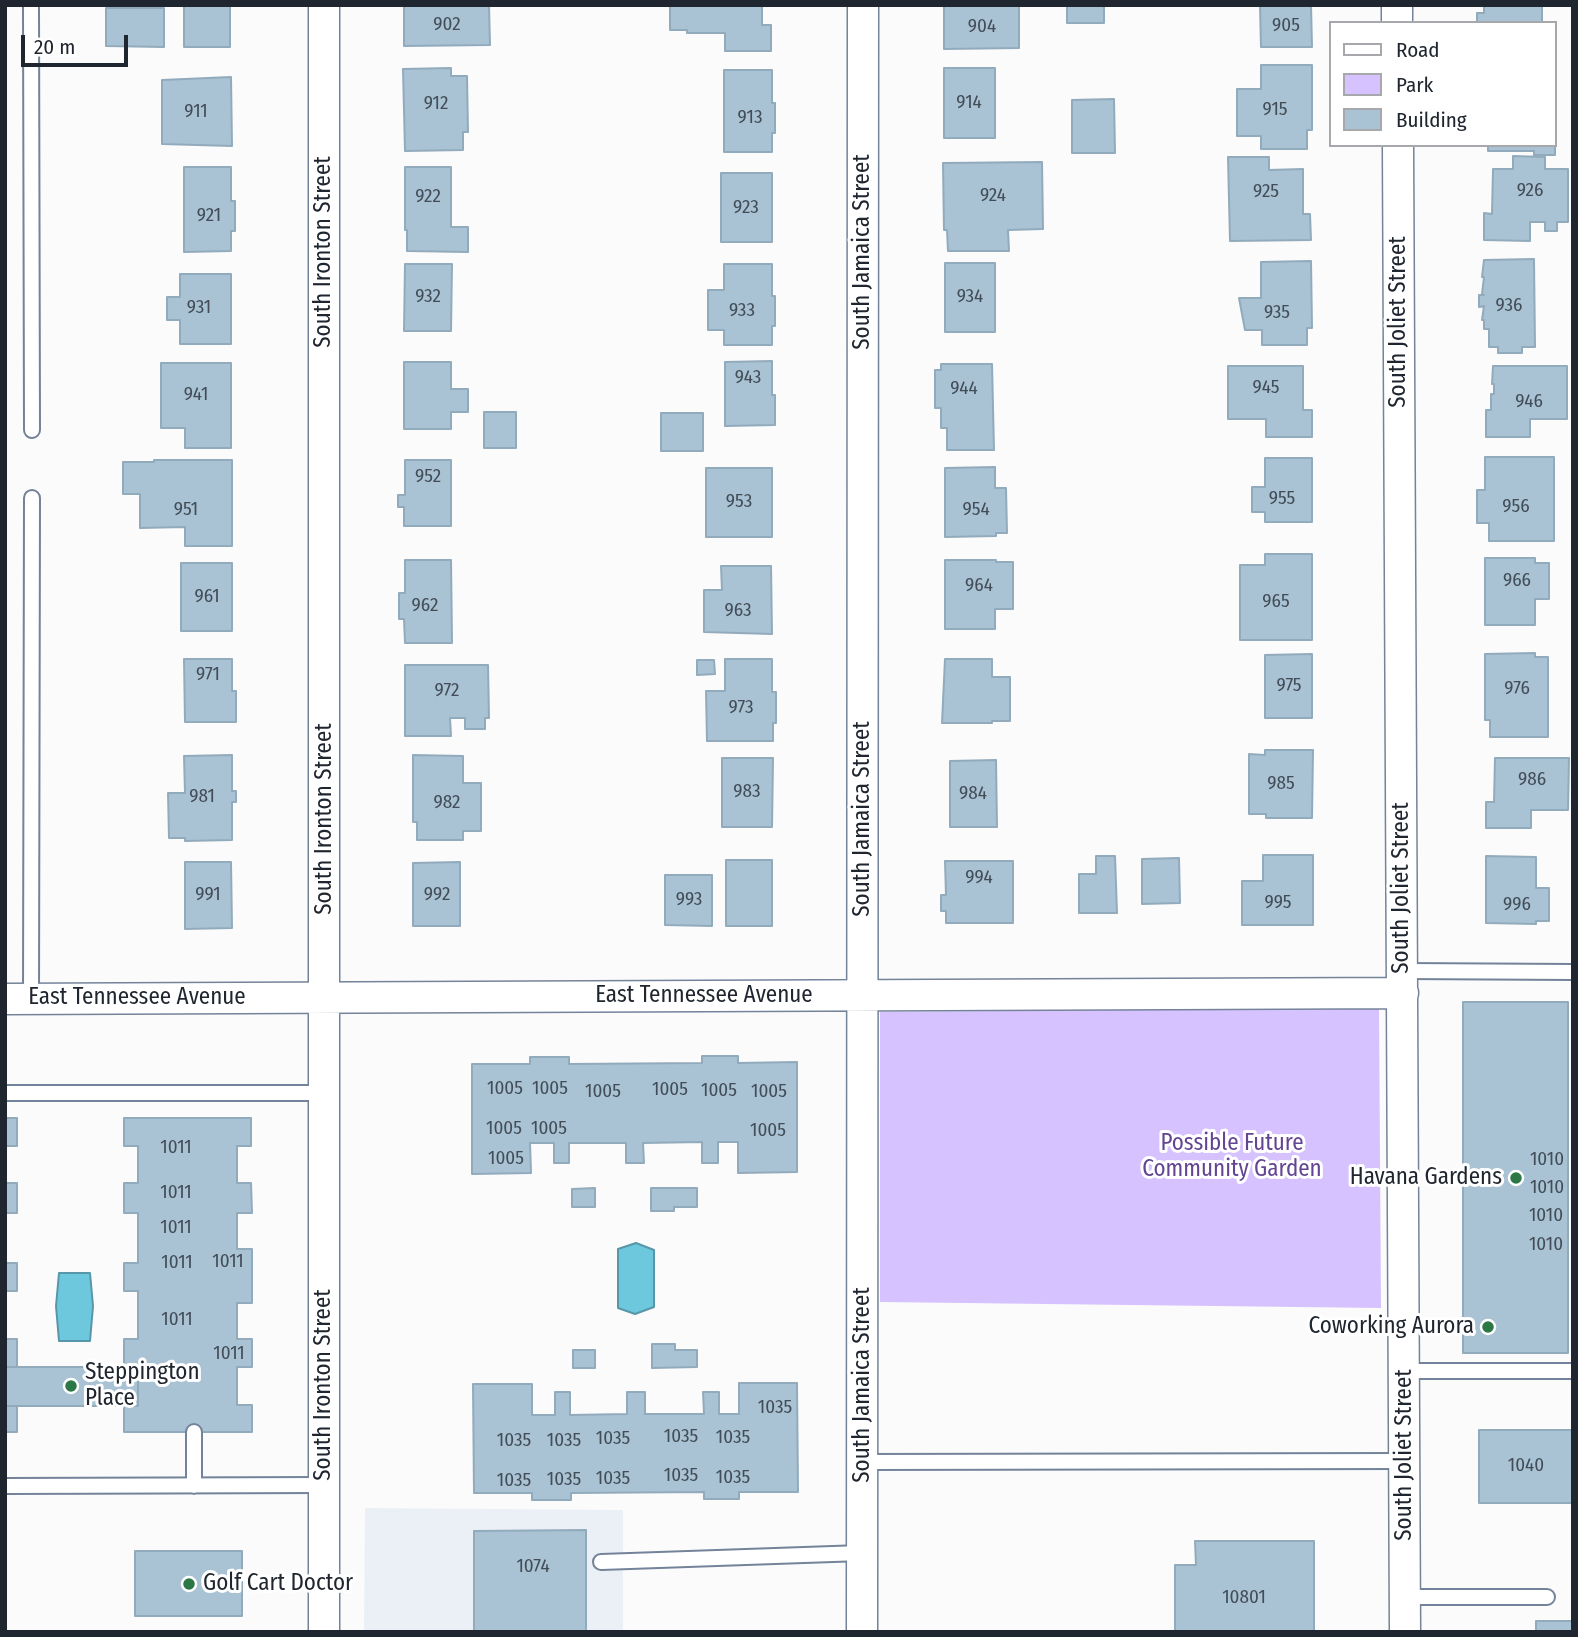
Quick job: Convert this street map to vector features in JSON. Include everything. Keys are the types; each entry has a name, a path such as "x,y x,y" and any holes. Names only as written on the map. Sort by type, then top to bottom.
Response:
{"street":[{"name":"South Ironton Street","path":"324,5 324,1632"},
{"name":"South Jamaica Street","path":"862,1632 863,5"},
{"name":"South Joliet Street","path":"1398,147 1405,1632"},
{"name":"East Tennessee Avenue","path":"18,999 863,995 1403,982"}],"lane":[{"path":"31,5 32,430"},
{"path":"18,999 32,498"},
{"path":"1403,982 1573,972"},
{"path":"5,1093 325,1093"},
{"path":"1405,1371 1573,1371"},
{"path":"194,1432 194,1486"},
{"path":"862,1462 1405,1461"},
{"path":"5,1486 324,1485"},
{"path":"601,1562 862,1553"},
{"path":"1405,1597 1547,1597"}],"shaded area":[{"path":"365,1508 623,1510 623,1632 364,1632"}],"green space":[{"name":"Possible Future Community Garden","path":"1379,1008 1381,1308 880,1302 880,1012"}],"water":[{"path":"636,1243 654,1250 654,1307 635,1314 618,1308 618,1249"},
{"path":"59,1273 90,1273 93,1306 90,1341 59,1341 56,1306"}],"building":[{"path":"184,5 230,5 230,47 184,47"},
{"path":"404,5 489,5 490,45 404,46"},
{"path":"670,5 762,5 762,25 771,25 771,51 725,51 725,33 670,30"},
{"path":"944,5 1019,5 1019,48 944,49"},
{"path":"1067,5 1104,5 1104,23 1067,23"},
{"path":"1260,5 1311,5 1312,47 1261,47"},
{"path":"1484,5 1542,5 1542,21 1477,21 1477,13 1484,13"},
{"path":"106,8 164,8 164,47 106,46"},
{"path":"1261,65 1312,65 1312,130 1307,130 1307,149 1261,149 1261,136 1237,136 1237,89 1261,89"},
{"path":"451,68 451,76 467,76 468,132 463,132 463,150 405,151 403,69"},
{"path":"944,68 995,68 995,138 944,138"},
{"path":"724,70 772,70 775,133 772,133 772,152 724,152"},
{"path":"231,77 232,146 162,144 162,80"},
{"path":"1114,99 1115,153 1072,153 1072,100"},
{"path":"1488,147 1555,147 1555,155 1534,155 1534,151 1488,151"},
{"path":"1513,156 1545,157 1545,169 1568,169 1568,222 1557,222 1557,231 1545,231 1545,222 1530,222 1530,241 1484,240 1484,213 1492,214 1493,169 1513,169"},
{"path":"1228,157 1269,157 1269,170 1303,169 1303,214 1310,214 1311,240 1230,241"},
{"path":"1042,162 1043,229 1008,230 1009,251 948,251 947,230 944,230 943,163"},
{"path":"184,167 231,167 231,201 235,201 235,231 231,231 231,251 184,252"},
{"path":"405,167 451,167 451,227 468,227 468,252 407,251"},
{"path":"721,173 772,173 772,242 721,242"},
{"path":"1534,259 1535,347 1522,347 1522,353 1498,353 1498,347 1489,347 1489,329 1484,329 1482,320 1484,306 1479,307 1479,295 1484,295 1484,260"},
{"path":"1311,261 1312,328 1307,328 1307,345 1262,345 1262,330 1245,330 1239,298 1261,298 1261,262"},
{"path":"945,263 995,263 995,332 945,332"},
{"path":"405,264 452,264 451,331 404,331"},
{"path":"724,264 772,264 775,326 772,326 772,345 724,345 724,330 708,330 708,290 724,290"},
{"path":"180,274 231,274 231,344 180,344 180,320 167,320 167,297 180,297"},
{"path":"772,361 775,425 725,426 725,362"},
{"path":"404,362 451,362 451,389 468,389 468,412 451,412 451,429 404,429"},
{"path":"161,363 231,363 231,448 185,448 185,428 161,428"},
{"path":"941,364 992,364 994,450 947,450 947,428 941,428 941,408 935,408 935,370 941,370"},
{"path":"1228,366 1303,366 1303,410 1312,410 1312,437 1266,437 1266,419 1228,419"},
{"path":"1493,366 1567,366 1567,419 1530,419 1530,437 1486,437 1486,410 1491,410 1491,394 1494,394"},
{"path":"484,412 516,412 516,448 484,448"},
{"path":"661,413 703,413 703,451 661,451"},
{"path":"1485,457 1554,457 1554,541 1489,541 1489,523 1477,523 1477,490 1485,490"},
{"path":"1265,458 1312,458 1312,522 1265,522 1265,512 1252,512 1252,487 1265,487"},
{"path":"232,460 232,546 185,546 185,527 140,528 140,494 123,494 123,462"},
{"path":"405,460 451,460 451,526 404,526 404,507 398,507 398,495 405,495"},
{"path":"995,467 995,488 1006,488 1007,533 996,533 996,536 945,537 945,468"},
{"path":"706,468 772,468 772,537 706,537"},
{"path":"1265,554 1312,554 1312,640 1240,640 1240,565 1265,565"},
{"path":"1485,558 1535,558 1535,563 1549,563 1549,599 1535,599 1535,625 1485,625"},
{"path":"405,560 451,560 452,643 405,643 404,619 399,619 399,593 405,593"},
{"path":"945,560 1013,562 1013,609 995,609 995,629 945,629"},
{"path":"181,563 232,563 232,631 181,631"},
{"path":"721,566 771,566 772,634 704,632 704,590 722,590"},
{"path":"1535,653 1535,657 1548,657 1548,737 1490,737 1490,720 1485,720 1485,654"},
{"path":"1312,654 1312,718 1265,718 1265,655"},
{"path":"184,659 232,659 236,722 185,722"},
{"path":"725,659 772,659 772,692 776,692 773,741 707,741 706,691 725,691"},
{"path":"945,659 992,659 992,677 1010,677 1010,721 942,723"},
{"path":"697,660 714,660 715,674 697,675"},
{"path":"405,665 488,665 489,718 485,718 485,729 465,729 465,718 450,718 451,736 405,736"},
{"path":"1265,750 1313,750 1312,818 1266,818 1266,814 1249,814 1249,754 1265,755"},
{"path":"232,755 232,791 236,791 236,802 232,802 232,840 185,841 185,838 169,838 168,793 185,793 184,756"},
{"path":"413,755 463,756 463,783 481,783 481,831 463,831 463,840 417,840 417,822 413,822"},
{"path":"722,758 773,758 772,827 722,827"},
{"path":"1495,758 1569,758 1568,810 1531,810 1531,828 1486,828 1486,802 1494,802"},
{"path":"996,760 997,827 950,827 950,761"},
{"path":"1263,855 1313,855 1313,925 1242,925 1242,881 1263,881"},
{"path":"1096,856 1115,856 1117,913 1079,913 1079,874 1096,874"},
{"path":"1486,856 1536,857 1536,888 1549,888 1549,921 1536,921 1536,924 1486,923"},
{"path":"1179,858 1180,903 1142,904 1142,859"},
{"path":"726,860 772,860 772,926 726,926"},
{"path":"945,861 1013,861 1013,923 946,923 946,911 941,911 941,895 946,895"},
{"path":"185,862 231,862 232,928 185,929"},
{"path":"460,862 460,926 413,926 413,863"},
{"path":"665,875 712,875 712,926 665,925"},
{"name":"Havana Gardens","path":"1463,1002 1568,1002 1568,1353 1463,1353"},
{"path":"702,1056 738,1056 738,1063 797,1062 797,1172 738,1173 738,1142 718,1142 718,1163 702,1163 702,1142 643,1143 644,1163 626,1163 626,1143 569,1143 569,1163 554,1163 554,1143 530,1143 531,1173 472,1174 472,1064 530,1064 530,1057 569,1057 569,1064 702,1063"},
{"path":"5,1118 17,1118 17,1146 5,1146"},
{"path":"124,1118 251,1118 251,1146 237,1146 237,1183 251,1183 252,1213 237,1213 237,1249 252,1249 252,1303 237,1303 237,1339 252,1339 252,1367 237,1367 237,1405 252,1405 252,1432 124,1432 124,1406 138,1406 138,1367 124,1367 124,1339 138,1339 138,1291 124,1291 124,1263 138,1263 138,1213 124,1213 124,1183 138,1183 138,1146 124,1146"},
{"path":"5,1183 17,1183 17,1213 5,1213"},
{"path":"595,1188 595,1207 572,1207 572,1189"},
{"path":"651,1188 697,1188 697,1207 651,1211"},
{"path":"5,1263 17,1263 17,1291 5,1291"},
{"path":"5,1339 17,1339 17,1367 5,1367"},
{"path":"652,1344 675,1344 675,1350 697,1350 697,1367 652,1368"},
{"path":"573,1350 595,1350 595,1368 573,1368"},
{"name":"Steppington Place","path":"5,1367 138,1367 138,1406 5,1406"},
{"path":"739,1383 797,1383 798,1492 739,1492 739,1499 704,1499 704,1492 571,1493 571,1500 532,1500 532,1493 474,1493 473,1384 532,1384 532,1415 555,1415 555,1392 570,1392 570,1415 627,1414 627,1392 645,1392 645,1414 704,1414 703,1392 719,1392 719,1414 739,1414"},
{"path":"5,1406 17,1406 17,1432 5,1432"},
{"path":"1479,1430 1573,1430 1573,1503 1479,1503"},
{"path":"586,1530 586,1632 474,1632 474,1531"},
{"path":"1195,1541 1314,1541 1314,1632 1175,1632 1175,1565 1196,1565"},
{"name":"Golf Cart Doctor","path":"135,1551 242,1551 242,1616 135,1616"},
{"path":"1536,1621 1573,1621 1573,1632 1536,1632"}],"place":[{"name":"Havana Gardens","path":"1516,1178"},
{"name":"Coworking Aurora","path":"1488,1327"},
{"name":"Steppington Place","path":"71,1386"},
{"name":"Golf Cart Doctor","path":"189,1584"}]}
